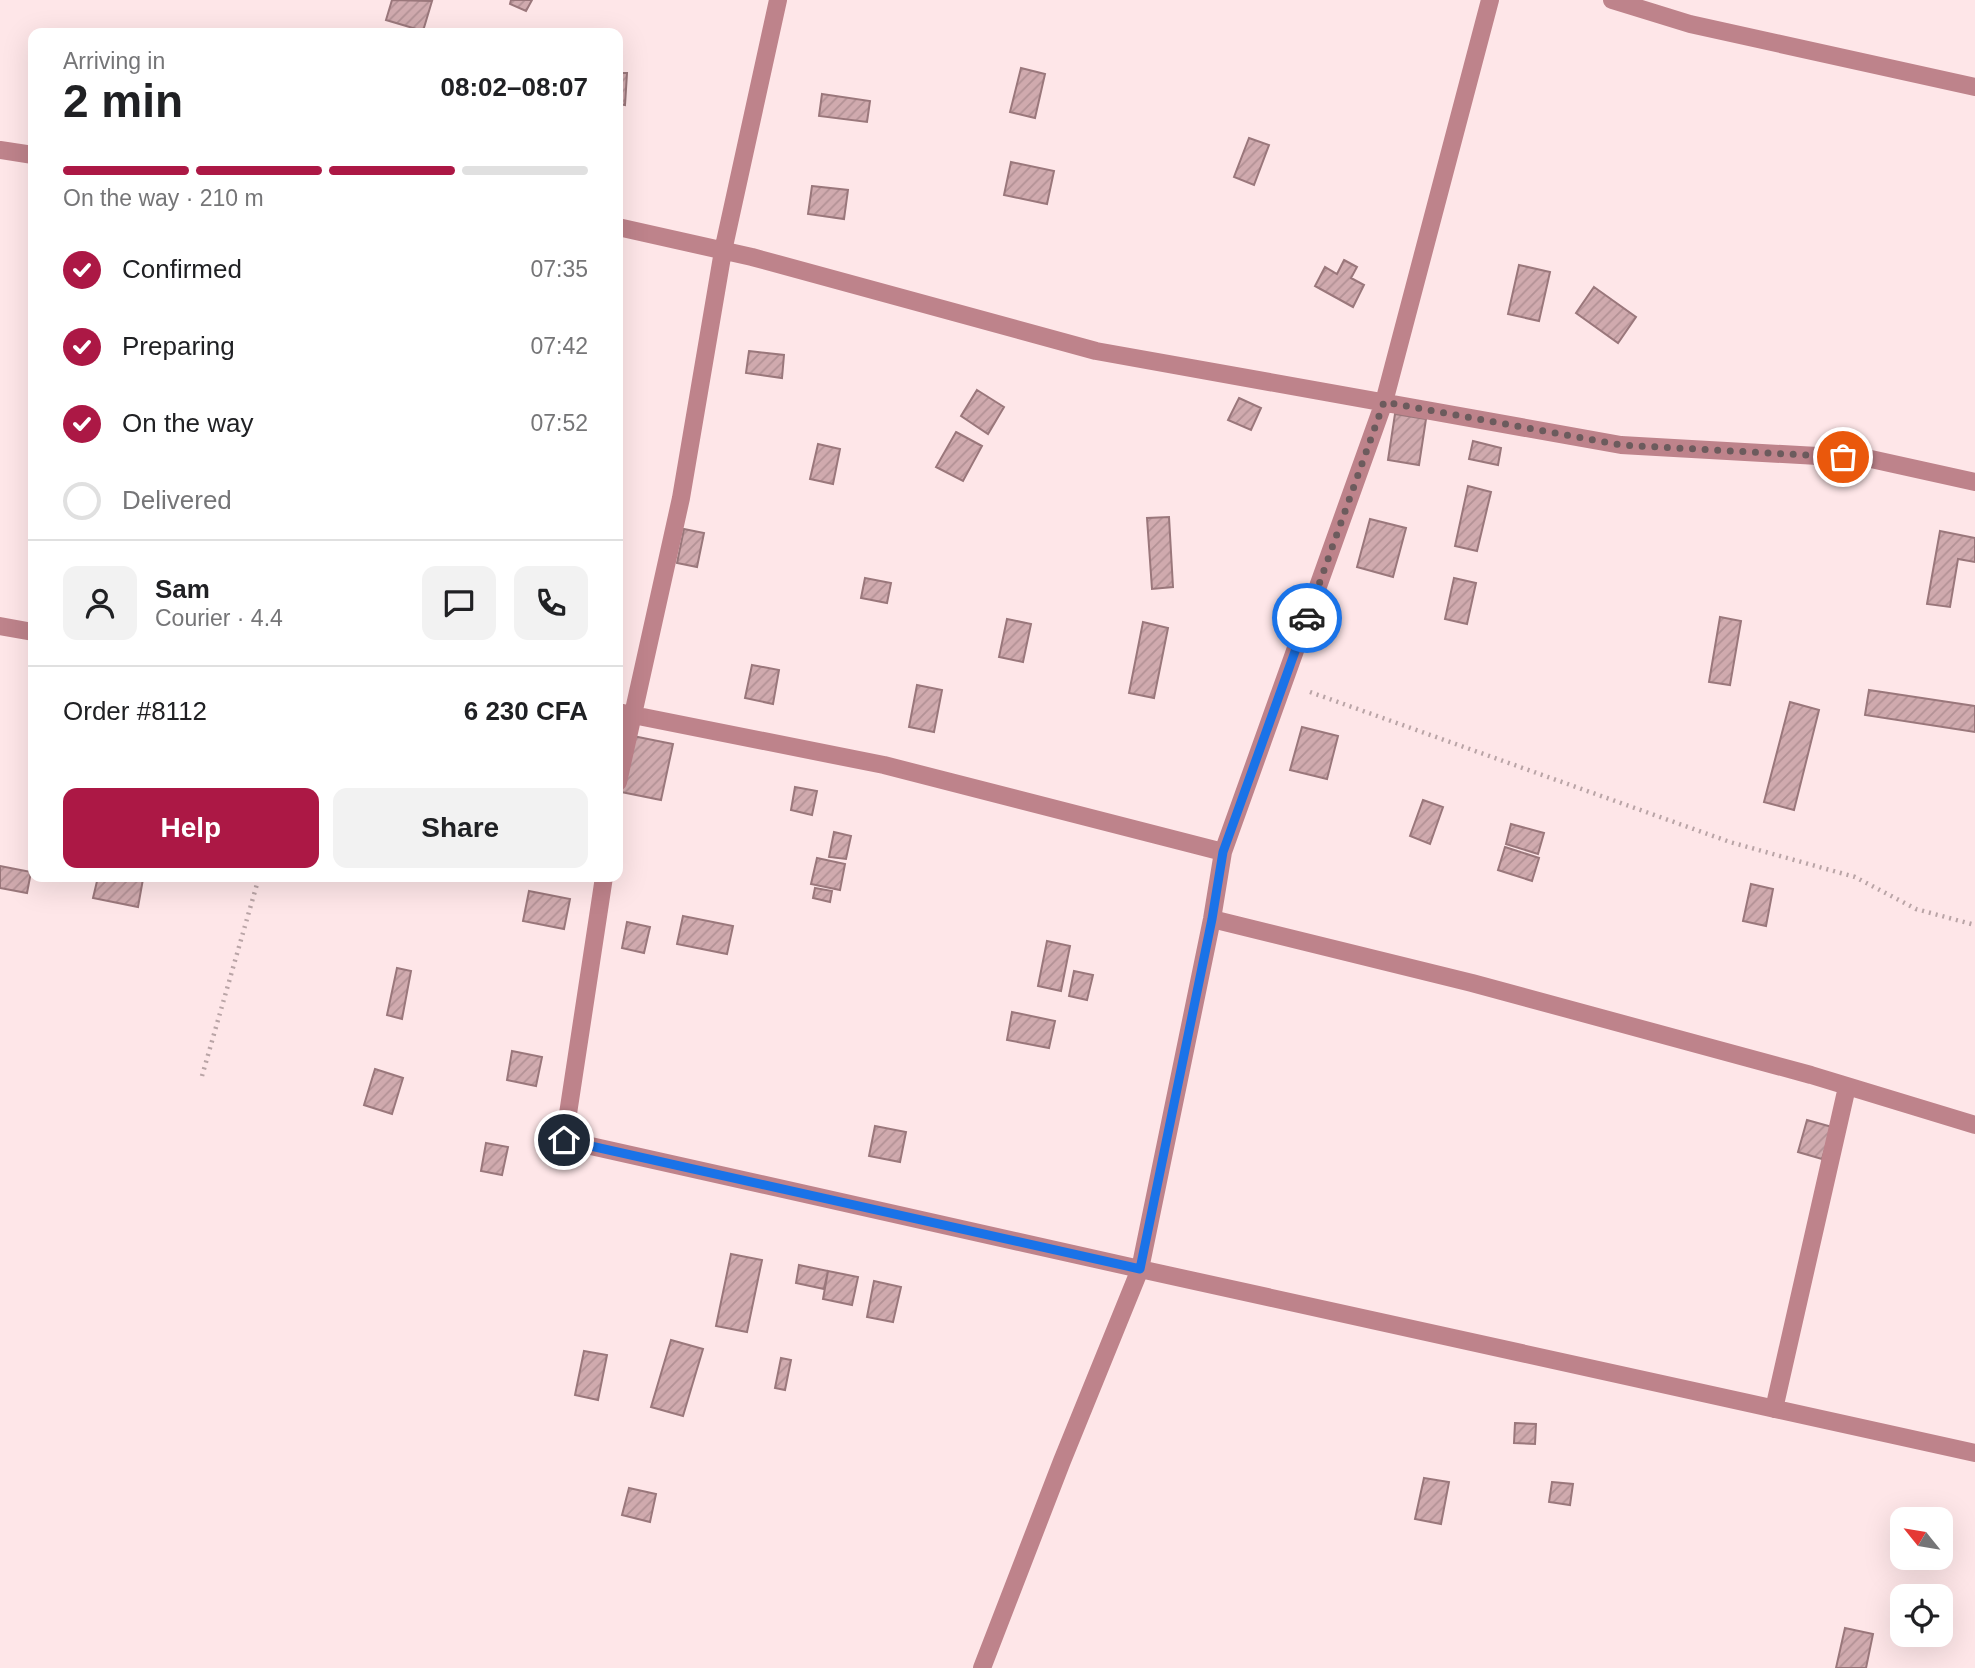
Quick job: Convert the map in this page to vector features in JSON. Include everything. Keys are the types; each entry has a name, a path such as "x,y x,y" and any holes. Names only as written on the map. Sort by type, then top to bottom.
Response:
{"street":[{"path":"623,732 625,712 681,498 723,251 778,0"},
{"path":"982,1668 1140,1269 1212,919 1223,852 1384,402 1490,0"},
{"path":"1612,0 1690,24 1975,87"},
{"path":"0,150 28,154"},
{"path":"623,228 723,251 1096,351 1621,445 1871,459 1975,482"},
{"path":"0,626 28,631"},
{"path":"625,712 884,765 1223,852"},
{"path":"603,882 564,1140 1975,1453"},
{"path":"1212,919 1472,983 1975,1125"},
{"path":"1774,1409 1847,1087"}],"path":[{"path":"1284,682 1730,842 1855,877 1916,909 1975,925"},
{"path":"202,1076 258,882"}],"building":[{"path":"392,0 432,1 424,28 413,28 386,20"},
{"path":"511,0 532,0 526,11 510,4"},
{"path":"1021,68 1045,74 1035,118 1010,112"},
{"path":"623,73 627,73 625,105"},
{"path":"822,94 870,101 867,122 819,116"},
{"path":"1249,138 1269,145 1254,185 1234,177"},
{"path":"1011,162 1054,171 1047,204 1004,195"},
{"path":"812,186 848,190 844,219 808,214"},
{"path":"1344,260 1357,267 1351,278 1364,285 1353,307 1315,286 1325,267 1337,274"},
{"path":"1519,265 1550,272 1539,321 1508,314"},
{"path":"1594,287 1636,317 1618,343 1576,313"},
{"path":"749,351 784,355 782,378 746,373"},
{"path":"977,390 1004,407 988,434 961,416"},
{"path":"1239,398 1261,408 1251,430 1228,420"},
{"path":"1395,414 1426,419 1419,465 1388,460"},
{"path":"956,432 982,446 963,481 936,467"},
{"path":"1473,441 1501,448 1498,465 1469,459"},
{"path":"818,444 840,449 833,484 810,479"},
{"path":"1468,486 1491,492 1477,551 1455,546"},
{"path":"1169,517 1173,587 1152,589 1147,518"},
{"path":"1370,519 1406,528 1393,577 1357,567"},
{"path":"684,529 704,533 697,567 677,563"},
{"path":"1940,531 1975,538 1975,562 1958,559 1950,607 1927,604"},
{"path":"865,578 891,583 887,603 861,598"},
{"path":"1454,578 1476,583 1467,624 1445,619"},
{"path":"1720,617 1741,621 1730,685 1709,682"},
{"path":"1007,619 1031,624 1023,662 999,657"},
{"path":"1143,622 1168,628 1154,698 1129,693"},
{"path":"752,665 779,670 773,704 745,698"},
{"path":"917,685 942,690 934,732 909,727"},
{"path":"1869,690 1975,706 1975,732 1865,715"},
{"path":"1790,702 1819,710 1794,810 1764,802"},
{"path":"1302,727 1338,736 1327,779 1290,770"},
{"path":"633,736 673,744 661,800 623,792"},
{"path":"795,787 817,791 812,815 791,810"},
{"path":"1423,800 1443,807 1430,844 1410,836"},
{"path":"1511,824 1544,833 1538,854 1506,844"},
{"path":"834,832 851,836 846,859 829,857"},
{"path":"1505,847 1539,858 1532,881 1498,870"},
{"path":"817,858 845,864 840,890 811,884"},
{"path":"0,866 28,871 27,893 0,888"},
{"path":"97,882 142,882 138,907 93,898"},
{"path":"1751,884 1773,889 1766,926 1743,921"},
{"path":"815,888 832,891 830,902 813,898"},
{"path":"529,891 570,899 564,929 523,921"},
{"path":"683,916 733,926 727,954 677,944"},
{"path":"627,922 650,927 644,953 622,948"},
{"path":"1047,941 1070,946 1061,991 1038,986"},
{"path":"397,968 411,971 402,1019 387,1015"},
{"path":"1074,971 1093,975 1087,1000 1069,996"},
{"path":"1012,1012 1055,1021 1049,1048 1007,1040"},
{"path":"512,1051 542,1057 536,1086 507,1080"},
{"path":"375,1069 403,1078 392,1114 364,1105"},
{"path":"1807,1120 1832,1127 1822,1159 1798,1152"},
{"path":"875,1126 906,1132 900,1162 869,1156"},
{"path":"486,1143 508,1147 502,1175 481,1171"},
{"path":"731,1254 762,1260 747,1332 716,1326"},
{"path":"799,1265 828,1271 824,1289 796,1283"},
{"path":"828,1271 858,1277 852,1305 823,1299"},
{"path":"874,1281 901,1287 893,1322 867,1317"},
{"path":"671,1340 703,1349 683,1416 651,1407"},
{"path":"584,1351 607,1355 598,1400 575,1395"},
{"path":"781,1358 791,1360 785,1390 775,1388"},
{"path":"1515,1423 1536,1424 1535,1444 1514,1443"},
{"path":"1424,1478 1449,1482 1441,1524 1415,1519"},
{"path":"1552,1482 1573,1484 1570,1505 1549,1502"},
{"path":"629,1488 656,1494 650,1522 622,1515"},
{"path":"1845,1628 1873,1634 1866,1668 1836,1668"}],"way so far":[{"path":"1307,618 1384,402 1621,445 1843,457"}],"route":[{"path":"564,1140 1140,1269 1212,919 1223,852 1307,618"}]}
